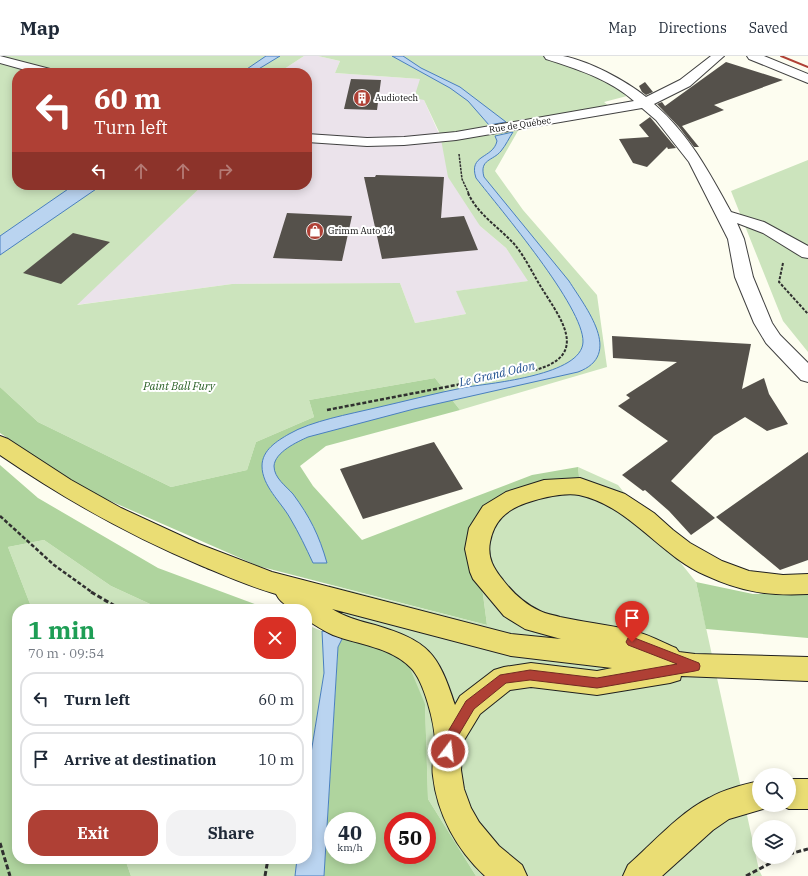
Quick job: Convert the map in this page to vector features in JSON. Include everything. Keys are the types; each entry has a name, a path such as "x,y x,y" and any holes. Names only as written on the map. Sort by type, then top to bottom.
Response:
{"main road":[{"path":"0,444 64,487 113,514 158,537 270,582 511,645 695,666 808,669"},
{"path":"695,666 632,642 577,632 534,621 513,608 482,572 477,549 481,528 491,512 514,498 544,488 580,486 617,500 646,519 665,538 682,550 714,568 748,581 783,585 808,584"},
{"path":"270,582 306,604"},
{"path":"312,608 341,626 409,649 422,661 440,701 449,740 447,774 453,801 465,827 480,849 499,869 512,876"},
{"path":"449,740 470,705 504,679 530,675 597,683 695,666"},
{"path":"796,794 808,794"},
{"path":"639,876 702,819 720,808 752,798"}],"street":[{"path":"550,56 596,72 628,90 661,117 696,161 725,216 736,239 744,277 763,323 773,339 808,375"},
{"name":"Rue de Québec","path":"312,138 367,142 404,141 456,136 645,103 685,83 718,56"},
{"path":"753,56 808,79"},
{"path":"0,59 32,68"},
{"path":"725,216 736,217 784,237 808,253"}],"path":[{"path":"327,410 523,373 550,366 563,354 567,344 565,327 516,246 473,204 462,179 456,136"},
{"path":"767,230 782,251 783,265 779,282 808,314"},
{"path":"0,516 54,565 90,591 112,604"},
{"path":"0,843 10,876"},
{"path":"796,852 808,849"},
{"path":"265,876 267,864"},
{"path":"746,876 769,864"}],"shaded area":[{"path":"304,56 318,56 340,61 335,73 420,79 424,100 480,226 506,248 529,281 457,291 466,314 415,323 400,283 232,284 76,305 198,190 312,190 312,68 286,68"}],"green space":[{"name":"Paint Ball Fury","path":"0,56 304,56 286,68 12,68 12,190 198,190 77,305 232,284 400,283 415,323 466,314 456,291 528,281 506,248 480,226 448,177 440,134 424,100 414,98 420,79 335,73 340,61 318,56 545,56 571,64 621,88 627,96 604,102 610,107 523,122 495,171 523,210 597,295 607,367 460,410 435,378 309,400 314,417 256,442 247,470 171,487 38,422 0,387"},
{"path":"808,160 808,352 783,321 731,191"},
{"path":"435,378 460,410 326,446 300,466 313,486 362,540 532,475 578,467 580,486 514,498 477,549 487,625 258,566 83,489 0,433 0,387 38,422 171,487 247,470 256,442 314,417 309,400"},
{"path":"0,465 38,498 158,568 255,604 150,604 111,586 44,540 8,547 30,604 12,604 12,864 127,864 131,876 0,876"},
{"path":"578,467 618,485 696,582 752,838 752,864 758,864 762,876 476,876 428,799 425,704 344,635 329,585 487,625 477,549 491,512 580,486"},
{"path":"44,540 111,586 150,604 30,604 8,547"},
{"path":"696,582 753,594 808,593 808,638 706,629"},
{"path":"312,627 322,631 324,673 312,747"},
{"path":"344,635 406,659 425,704 428,799 476,876 324,876 325,864 376,864 376,812 328,812 338,647"},
{"path":"127,864 296,864 295,876 131,876"}],"water":[{"path":"266,56 280,56 260,68 248,68"},
{"path":"392,56 403,56 421,68 460,87 506,122 489,125 468,101 450,88"},
{"path":"513,132 501,151 483,167 484,177 569,281 584,304 597,330 600,343 598,354 592,364 578,372 414,409 308,437 287,448 278,456 274,466 278,478 299,502 321,544 327,563 313,563 293,524 268,487 265,480 262,466 263,460 267,451 275,443 298,429 331,418 455,389 514,380 552,370 568,362 579,353 583,342 580,326 570,306 539,258 476,178 474,170 475,165 478,160 495,147 497,141 495,136"},
{"path":"67,190 95,190 0,255 0,236"},
{"path":"322,631 344,635 338,647 328,812 324,812 324,876 295,876 296,864 312,864 312,747 324,673"}],"building":[{"path":"726,62 783,80 714,105 724,110 682,126 699,147 694,147 679,127 657,104 662,102 665,106"},
{"name":"Audiotech","path":"351,79 381,80 377,110 344,109"},
{"path":"645,82 653,92 646,95 642,92 639,86"},
{"path":"650,117 676,148 668,149 667,147 647,167 633,163 619,139 649,137 639,125"},
{"path":"376,175 444,177 441,218 464,216 478,250 382,259 364,177 375,177"},
{"name":"Grimm Auto 14","path":"287,213 352,216 342,261 273,258"},
{"path":"73,233 110,242 61,284 23,273"},
{"path":"612,336 751,344 742,389 764,378 769,394 788,424 767,431 745,417 714,436 671,481 715,518 691,535 669,511 645,490 643,491 622,475 668,441 618,406 630,398 626,395 677,362 613,358"},
{"path":"434,442 463,489 363,519 340,469"},
{"path":"808,452 808,560 780,570 716,517"}],"railway":[{"path":"781,56 808,67"}],"place":[{"name":"Audiotech","path":"362,98"},
{"name":"Grimm Auto 14","path":"315,231"}],"route":[{"path":"448,751 449,740 470,705 504,679 530,675 597,683 695,666 632,642"}],"water label":[{"name":"Le Grand Odon","path":"497,374"}]}
